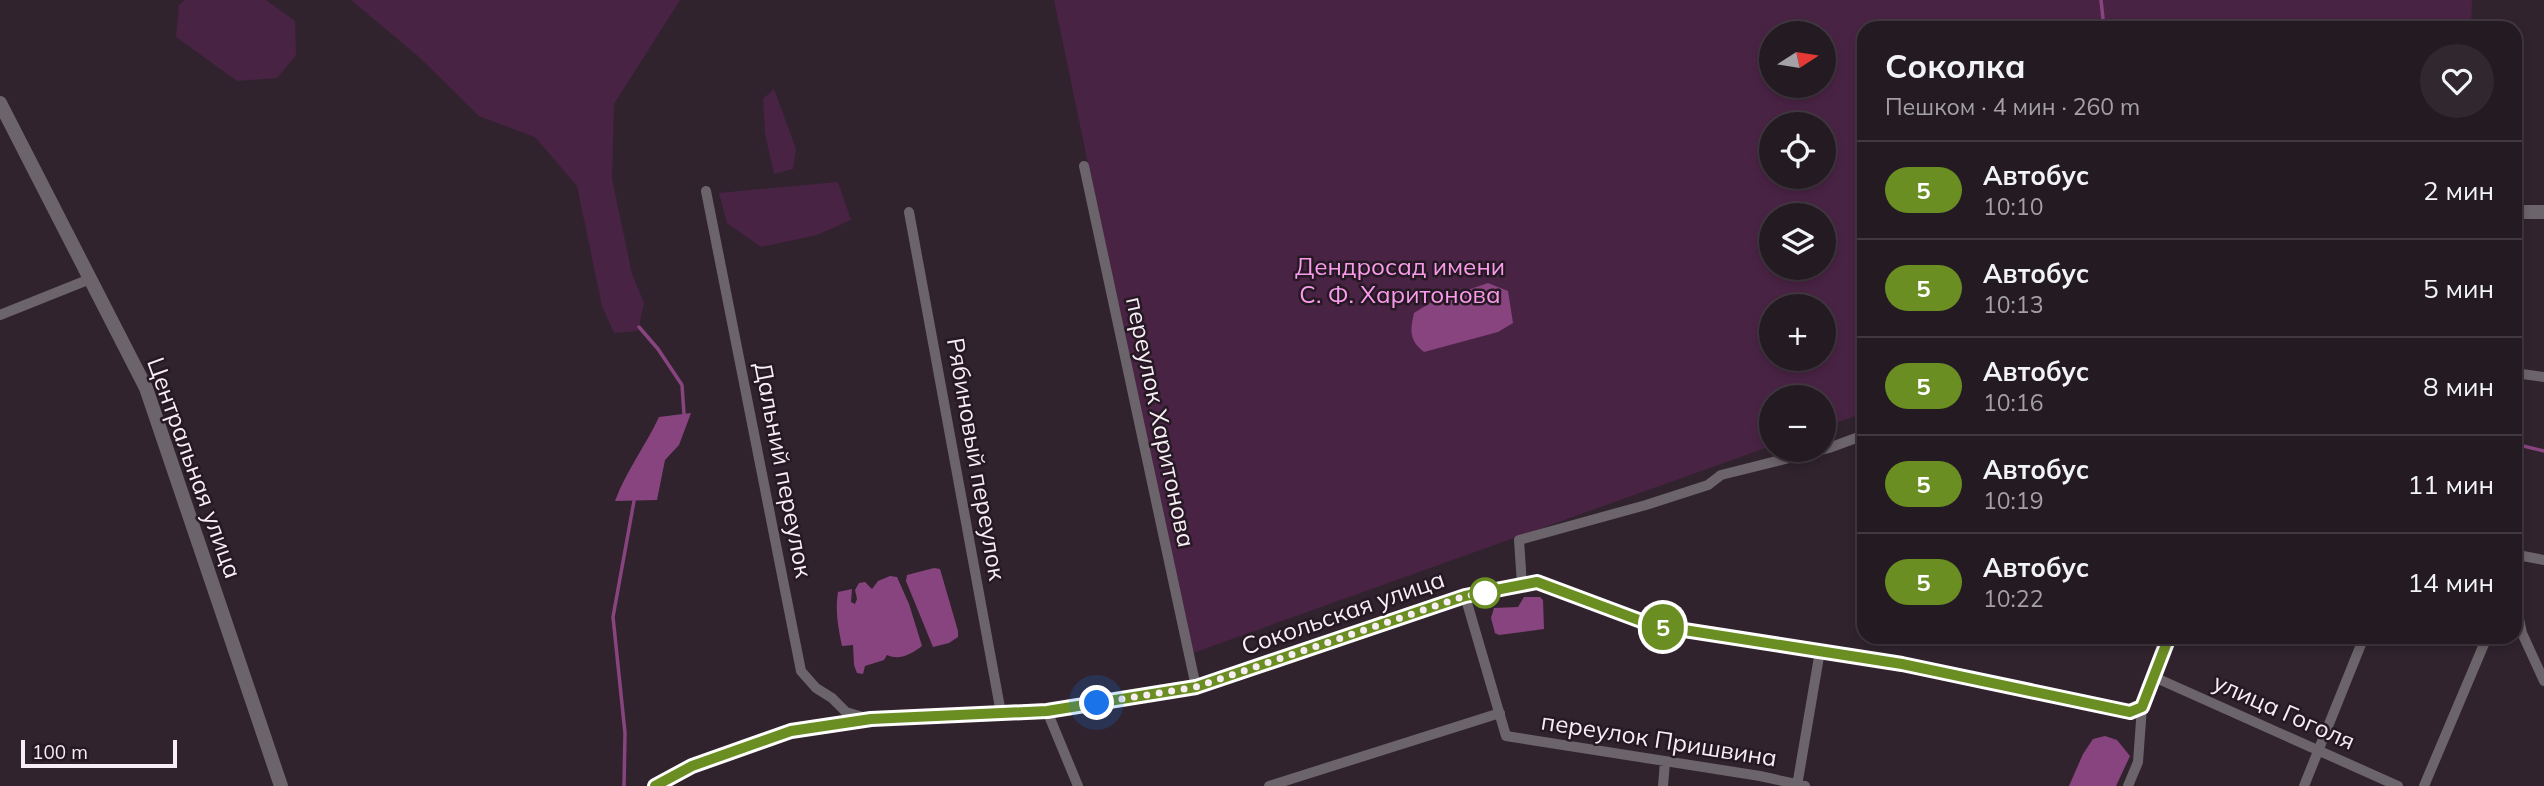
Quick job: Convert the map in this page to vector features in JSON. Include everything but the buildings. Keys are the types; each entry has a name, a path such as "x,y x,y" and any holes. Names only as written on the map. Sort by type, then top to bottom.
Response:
{"street":[{"name":"Центральная улица","path":"0,103 146,388 281,786"},
{"name":"переулок Харитонова","path":"1084,166 1196,687"},
{"name":"Дальний переулок","path":"706,191 801,671 816,688 832,698 846,712 871,719"},
{"name":"Рябиновый переулок","path":"909,212 1001,713"},
{"path":"2522,212 2544,212"},
{"path":"0,315 90,279"},
{"path":"2522,374 2544,377"},
{"path":"1522,585 1519,540 1646,505 1708,485 1721,475 1829,448 1857,438"},
{"path":"2522,554 2544,560"},
{"name":"Сокольская улица","path":"655,786 692,766 791,731 871,719 1047,711 1196,687 1465,596 1537,582 1652,625 1902,664 2130,712 2142,707"},
{"path":"1269,786 1500,713 1465,596"},
{"path":"2522,633 2544,681"},
{"path":"2128,786 2137,762 2142,707 2166,644"},
{"path":"2304,786 2361,644"},
{"path":"2424,786 2484,644"},
{"path":"1799,785 1820,651"},
{"name":"улица Гоголя","path":"2154,677 2398,786"},
{"path":"1047,711 1078,786"},
{"name":"переулок Пришвина","path":"1500,713 1506,736 1799,785"},
{"path":"1663,786 1664,762"}],"green space":[{"path":"185,0 266,0 295,21 296,55 277,78 237,81 176,37 179,5"},
{"path":"351,0 680,0 614,104 612,179 632,274 644,303 638,331 614,333 602,306 577,186 535,137 479,116 419,57"},
{"name":"Дендросад имени С. Ф. Харитонова","path":"1054,0 2472,0 2471,21 1857,21 1857,415 1836,423 1836,385 1759,385 1759,450 1190,654"},
{"path":"774,89 796,149 793,169 774,174 765,133 763,99"},
{"path":"838,182 851,220 817,235 761,247 727,223 719,193"}],"shaded area":[{"path":"1488,283 1508,291 1513,323 1498,332 1424,352 1419,348 1412,335 1414,313 1430,303"},
{"path":"691,413 679,445 665,460 657,500 615,501 659,417"},
{"path":"940,569 958,637 949,643 933,647 906,581 907,575"},
{"path":"890,576 897,577 922,646 901,657 887,655 884,660 865,666 863,674 857,673 853,645 842,646 837,619 838,592 852,589 851,602 855,604 855,590 859,583 865,582 872,589 878,581"},
{"path":"1524,597 1540,597 1543,600 1544,629 1499,635 1495,633 1491,618 1494,608 1518,607"},
{"path":"2105,736 2117,740 2130,756 2116,786 2069,786 2093,739"}],"waterway":[{"path":"2101,0 2103,21"},
{"path":"639,327 658,349 682,385 684,414"},
{"path":"2522,446 2544,451"},
{"path":"624,786 625,733 613,617 634,501"}],"bus line":[{"name":"5","path":"655,786 692,766 791,731 871,719 1047,711 1196,687 1465,596 1537,582 1652,625 1902,664 2130,712 2142,707 2166,644"}],"route":[{"path":"1097,703 1196,687 1465,596 1485,593"}]}
